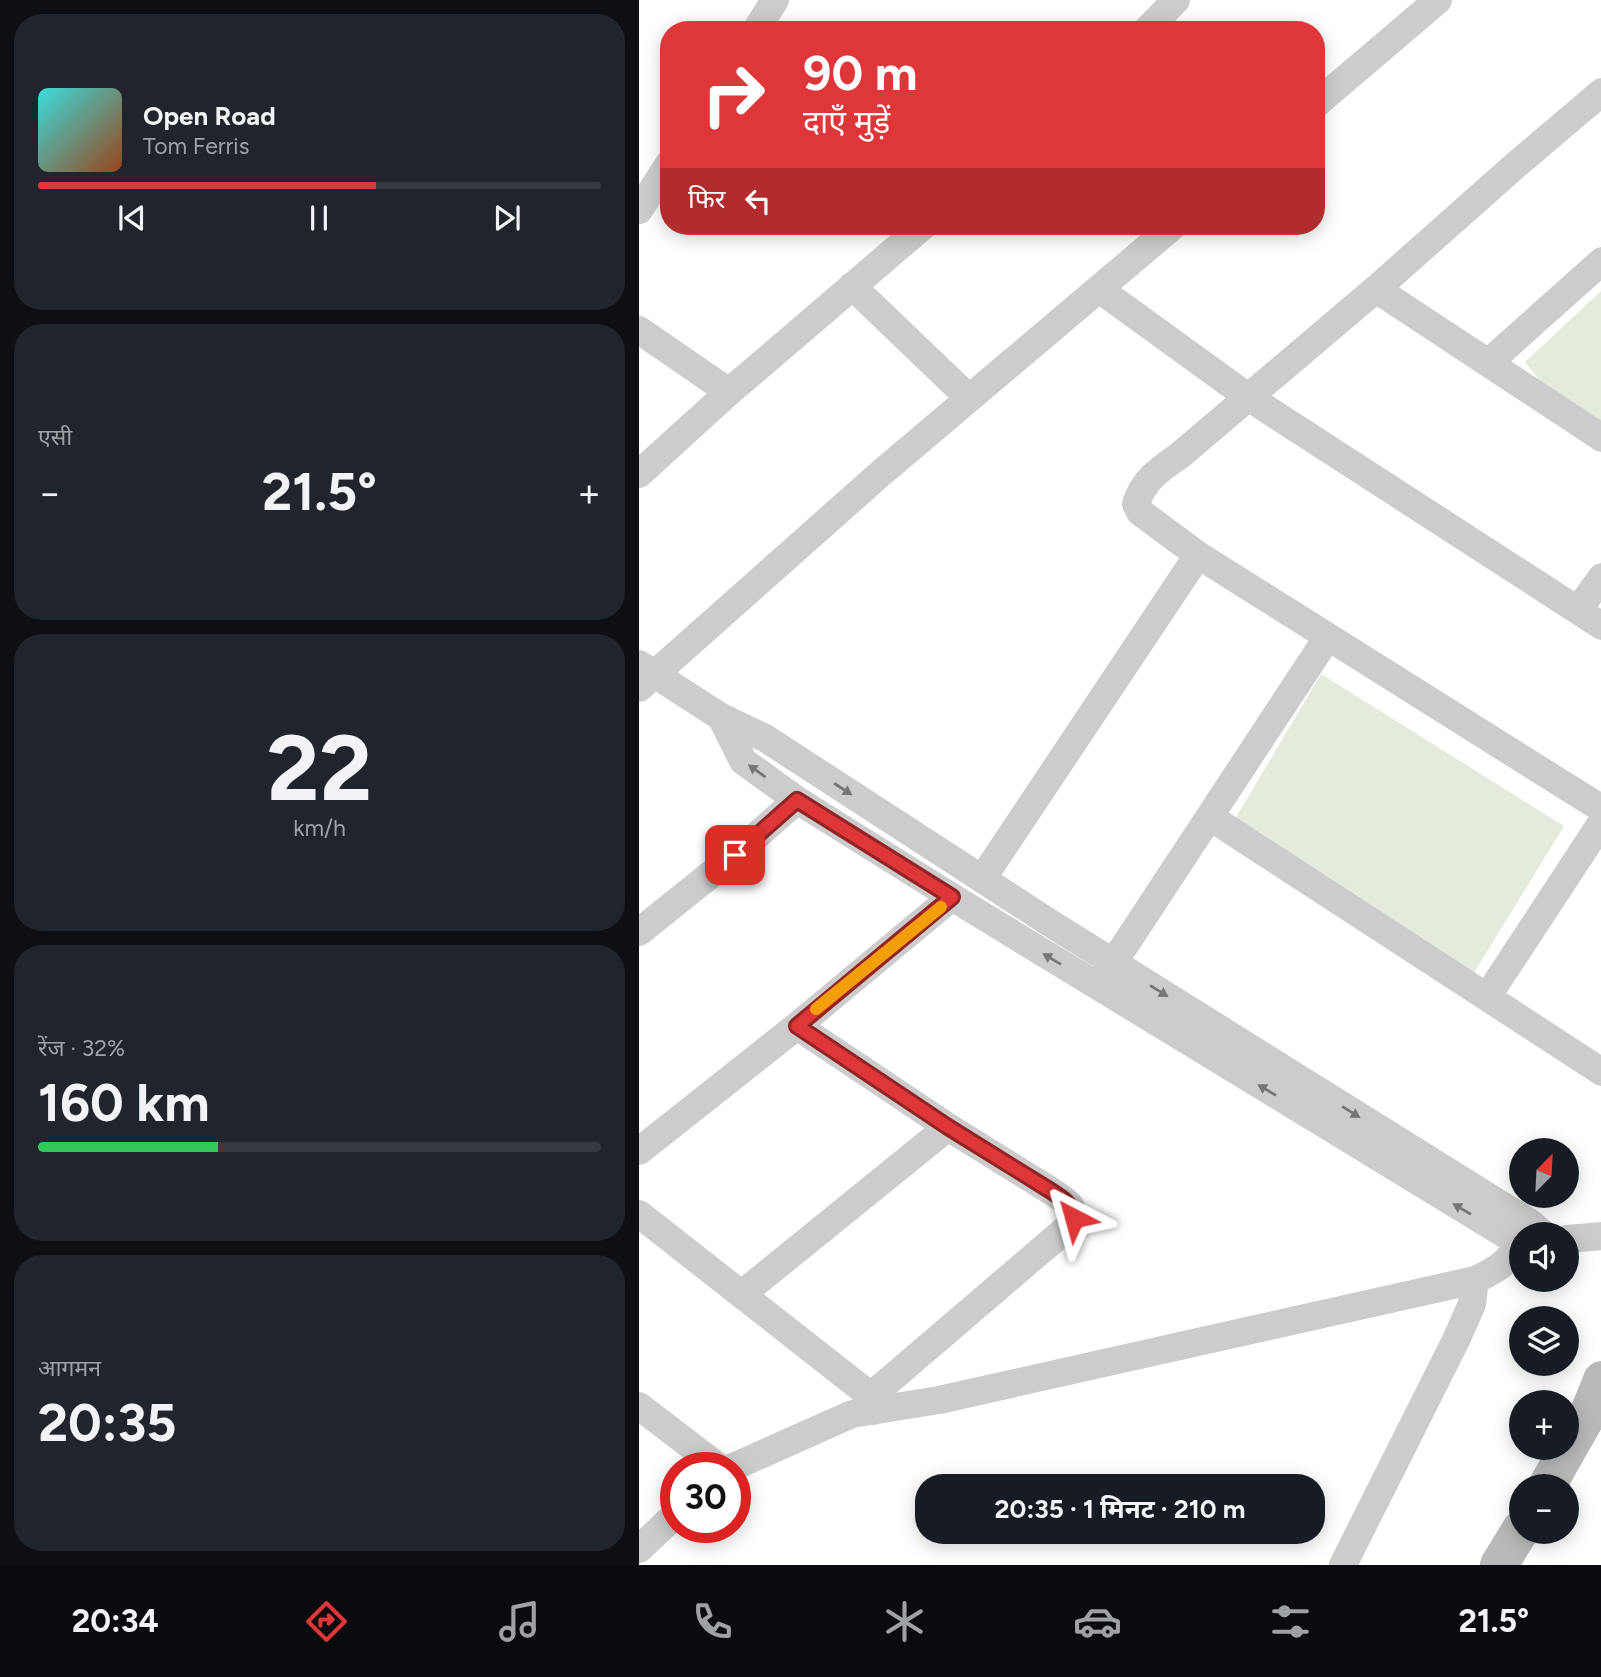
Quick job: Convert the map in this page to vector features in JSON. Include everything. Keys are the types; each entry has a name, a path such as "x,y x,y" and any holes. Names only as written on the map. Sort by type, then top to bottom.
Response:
{"street":[{"path":"762,21 775,0"},
{"path":"1156,21 1176,0"},
{"path":"1325,96 1426,2"},
{"path":"1601,92 1376,289 1179,456 1158,470 1143,485 1136,504 1140,512 1198,555 1601,809"},
{"path":"639,210 660,178"},
{"path":"639,474 729,392 912,235"},
{"path":"1162,235 644,676 721,718 765,738 1114,962 1509,1225"},
{"path":"1488,363 1601,261"},
{"path":"852,286 969,398"},
{"path":"1099,289 1248,397 1601,626"},
{"path":"1376,289 1601,438"},
{"path":"639,330 729,392"},
{"path":"982,879 1198,555"},
{"path":"1578,610 1601,577"},
{"path":"1098,986 1327,638"},
{"path":"721,718 743,761 797,800 1098,986 1509,1226"},
{"path":"639,932 735,855 797,800"},
{"path":"1210,817 1601,1072"},
{"path":"1487,997 1601,822"},
{"path":"639,1151 797,1026 952,897"},
{"path":"751,1459 872,1403 1074,1218 1066,1201 948,1127 797,1026"},
{"path":"742,1294 948,1127"},
{"path":"639,1214 742,1294 872,1403 939,1400 1475,1280 1497,1270 1509,1259"},
{"path":"1579,1238 1601,1236"},
{"path":"1343,1565 1456,1340 1472,1304 1475,1280"},
{"path":"1554,1474 1598,1400"},
{"path":"639,1406 699,1452"},
{"path":"639,1549 660,1529"},
{"path":"1499,1565 1512,1544"}],"shaded area":[{"path":"1601,291 1601,428 1551,395 1525,362"},
{"path":"1321,674 1564,826 1474,973 1232,824"}],"slow traffic":[{"path":"816,1009 941,907"}],"route":[{"path":"735,855 797,800 952,897 797,1026 948,1127 1066,1201 1074,1213 1074,1218"}]}
